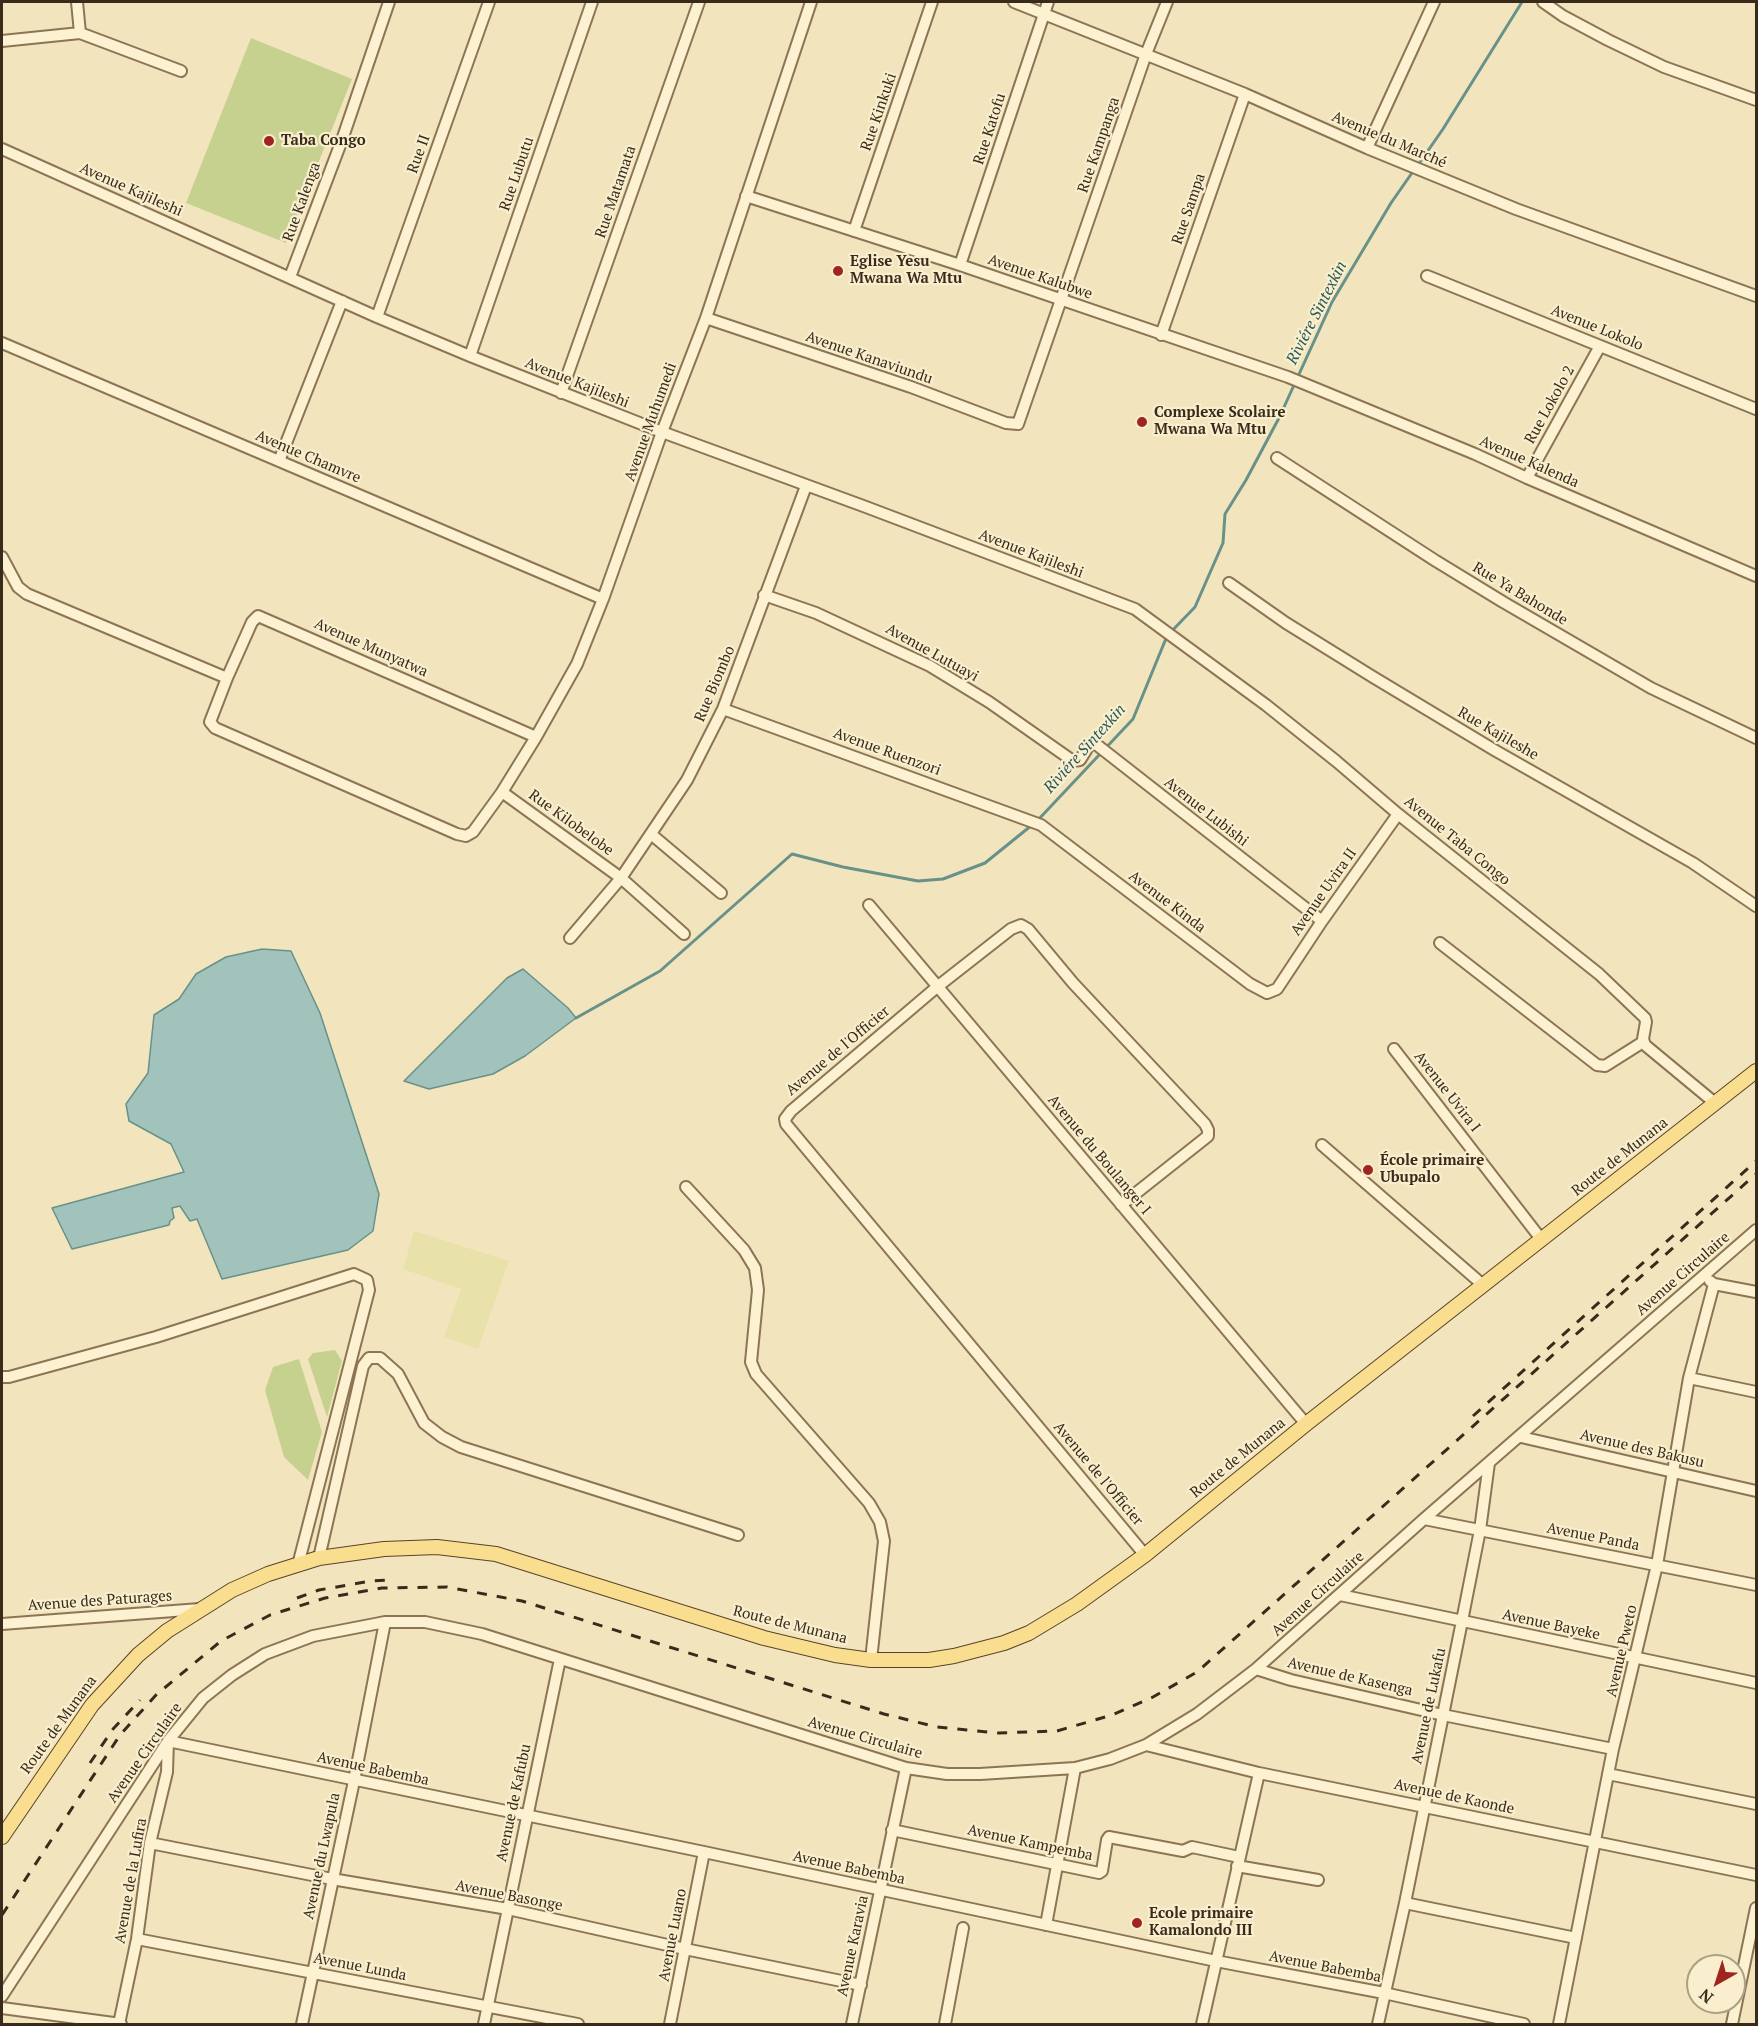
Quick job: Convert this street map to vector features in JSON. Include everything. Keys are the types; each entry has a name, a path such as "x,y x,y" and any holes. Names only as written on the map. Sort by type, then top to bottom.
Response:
{"main road":[{"name":"Route de Munana","path":"2,1837 92,1705 115,1677 145,1649 200,1609 232,1590 268,1574 319,1558 384,1549 437,1547 496,1554 764,1638 835,1655 871,1660 929,1660 979,1650 1029,1633 1077,1604 1145,1555 1306,1424 1756,1071"}],"street":[{"path":"77,2 80,33"},
{"name":"Rue Kalenga","path":"290,277 342,140 389,2"},
{"name":"Rue II","path":"377,317 489,2"},
{"name":"Rue Lubutu","path":"470,356 592,2"},
{"name":"Rue Matamata","path":"561,393 699,2"},
{"name":"Avenue Muhumedi","path":"227,678 210,720 212,727 457,834 466,836 473,832 502,792 578,664 706,318 811,2"},
{"name":"Rue Kinkuki","path":"854,231 932,2"},
{"name":"Avenue du Marché","path":"1014,2 1245,94 1367,148 1515,209 1756,296"},
{"name":"Rue Katofu","path":"960,266 1048,2"},
{"name":"Rue Kampanga","path":"1020,422 1146,54 1167,2"},
{"path":"1367,148 1434,2"},
{"path":"1543,2 1563,16 1664,67 1756,100"},
{"path":"2,40 80,33 181,70"},
{"name":"Rue Sampa","path":"1161,334 1245,94"},
{"name":"Avenue Kajileshi","path":"2,149 377,317 470,356 662,432 1135,609 1151,620"},
{"name":"Avenue Kalubwe","path":"746,196 1288,377"},
{"name":"Avenue Lokolo","path":"1427,276 1756,409"},
{"path":"279,461 342,301"},
{"name":"Avenue Kanaviundu","path":"706,318 911,387 1009,424 1016,425 1020,422"},
{"name":"Avenue Chamvre","path":"2,343 603,599"},
{"name":"Rue Lokolo 2","path":"1527,478 1600,346"},
{"name":"Avenue Kalenda","path":"1288,377 1475,454 1756,576"},
{"name":"Rue Ya Bahonde","path":"1277,458 1436,561 1523,614 1651,688 1756,738"},
{"name":"Rue Biombo","path":"570,938 621,878 687,780 723,708 806,486"},
{"path":"2,557 18,587 27,594 227,678"},
{"name":"Rue Kajileshe","path":"1229,583 1286,623 1373,677 1506,757 1693,863 1756,906"},
{"name":"Avenue Lutuayi","path":"764,595 816,613 930,666 989,702 1073,761"},
{"name":"Avenue Munyatwa","path":"227,678 252,622 258,616 536,737"},
{"name":"Avenue Taba Congo","path":"1151,620 1266,705 1398,814 1586,963 1646,1020 1643,1042"},
{"name":"Avenue Ruenzori","path":"723,708 1041,825"},
{"name":"Avenue Lubishi","path":"1073,761 1080,760 1092,744 1097,745 1322,921"},
{"name":"Rue Kilobelobe","path":"502,792 621,878 684,934"},
{"name":"Avenue Uvira II","path":"1277,989 1398,814"},
{"name":"Avenue Kinda","path":"1041,825 1250,984 1267,993 1277,989"},
{"path":"651,834 722,893"},
{"name":"Avenue du Boulanger I","path":"868,905 1306,1424"},
{"name":"Avenue de l'Officier","path":"1121,1205 1208,1136 1208,1130 1028,929 1021,925 1016,926 937,987 788,1114 786,1119 786,1124 1145,1555"},
{"path":"1440,943 1597,1065 1605,1066 1643,1042 1716,1103"},
{"name":"Avenue Uvira I","path":"1394,1049 1541,1239"},
{"path":"1322,1145 1483,1285"},
{"path":"686,1187 744,1250 755,1268 758,1290 751,1362 756,1374 869,1503 880,1522 884,1542 871,1660"},
{"name":"Avenue Circulaire","path":"2,1996 168,1741 203,1698 265,1654 313,1636 385,1622 425,1622 482,1634 906,1768 947,1774 1075,1768 1110,1760 1146,1745 1197,1714 1256,1669 1424,1519 1521,1437 1756,1230"},
{"path":"2,1377 156,1337 354,1274 367,1280 369,1290 298,1564"},
{"path":"1702,1276 1714,1284 1756,1292"},
{"name":"Avenue Pweto","path":"1559,2025 1613,1749 1657,1565 1689,1378 1714,1284"},
{"path":"319,1558 363,1366 369,1358 380,1358 398,1374 424,1423 441,1437 461,1447 738,1535"},
{"path":"1689,1378 1756,1392"},
{"name":"Avenue des Bakusu","path":"1521,1437 1756,1491"},
{"name":"Avenue de Lukafu","path":"1378,2025 1462,1622 1480,1530 1489,1462"},
{"name":"Avenue Panda","path":"1424,1519 1756,1585"},
{"name":"Avenue Bayeke","path":"1340,1595 1756,1683"},
{"name":"Avenue des Paturages","path":"2,1624 200,1609"},
{"name":"Avenue du Lwapula","path":"302,2025 385,1622"},
{"name":"Avenue de Kafubu","path":"484,2025 560,1659"},
{"name":"Avenue de Kasenga","path":"1256,1669 1291,1680 1443,1715 1613,1749"},
{"name":"Avenue Babemba","path":"168,1741 1216,1961 1384,1993 1524,2025"},
{"name":"Avenue de la Lufira","path":"120,2024 136,1939 150,1843 167,1772 168,1741"},
{"name":"Avenue de Kaonde","path":"1146,1745 1258,1773 1756,1875"},
{"name":"Avenue Karavia","path":"852,2025 906,1768"},
{"path":"1046,1925 1075,1768"},
{"path":"1202,2025 1258,1773"},
{"path":"1608,1774 1756,1804"},
{"name":"Avenue Kampemba","path":"892,1830 1099,1874 1102,1871 1109,1837 1183,1851 1192,1847 1238,1862 1318,1880"},
{"name":"Avenue Basonge","path":"150,1843 332,1879 508,1909 685,1949 861,1985"},
{"name":"Avenue Luano","path":"670,2025 704,1852"},
{"path":"1405,1903 1576,1938"},
{"path":"1732,2025 1756,1908"},
{"path":"945,2025 963,1928"},
{"name":"Avenue Lunda","path":"136,1939 579,2025"},
{"path":"2,2008 120,2024"}],"shaded area":[{"path":"414,1231 509,1261 478,1349 444,1337 461,1289 403,1269"}],"green space":[{"name":"Taba Congo","path":"251,38 352,79 286,243 186,203"},
{"path":"335,1350 342,1361 327,1417 308,1359 313,1353"},
{"path":"299,1359 322,1432 308,1480 284,1457 265,1390 273,1367"}],"water":[{"path":"262,949 291,951 320,1013 379,1194 373,1231 348,1250 222,1279 197,1219 190,1221 180,1206 172,1208 174,1218 169,1225 72,1249 52,1208 184,1172 171,1144 129,1121 126,1104 148,1073 154,1015 179,999 196,974 226,957"},
{"path":"523,969 568,1008 576,1018 525,1056 493,1074 429,1089 404,1081 507,978"}],"waterway":[{"name":"Riviére Sintexkin","path":"1418,165 1522,2"},
{"name":"Riviére Sintexkin","path":"1037,821 1133,719 1167,636 1195,607 1223,543 1225,514 1279,418 1332,302 1391,203 1414,170"},
{"name":"Riviére Sintexkin","path":"576,1018 660,971 792,854 843,867 918,881 943,879 985,863 1032,825"}],"railway":[{"path":"1473,1416 1756,1161"},
{"path":"2,1915 120,1735 156,1695 221,1641 270,1615 325,1598 382,1588 447,1587 522,1601 884,1714 937,1727 998,1733 1057,1731 1112,1715 1153,1697 1197,1672 1756,1174"},
{"path":"297,1598 319,1590 390,1580"},
{"path":"90,1763 113,1729 140,1700"}],"place":[{"name":"Taba Congo","path":"269,141"},
{"name":"Eglise Yesu Mwana Wa Mtu","path":"838,271"},
{"name":"Complexe Scolaire Mwana Wa Mtu","path":"1142,422"},
{"name":"École primaire Ubupalo","path":"1368,1170"},
{"name":"Ecole primaire Kamalondo III","path":"1137,1923"}]}
